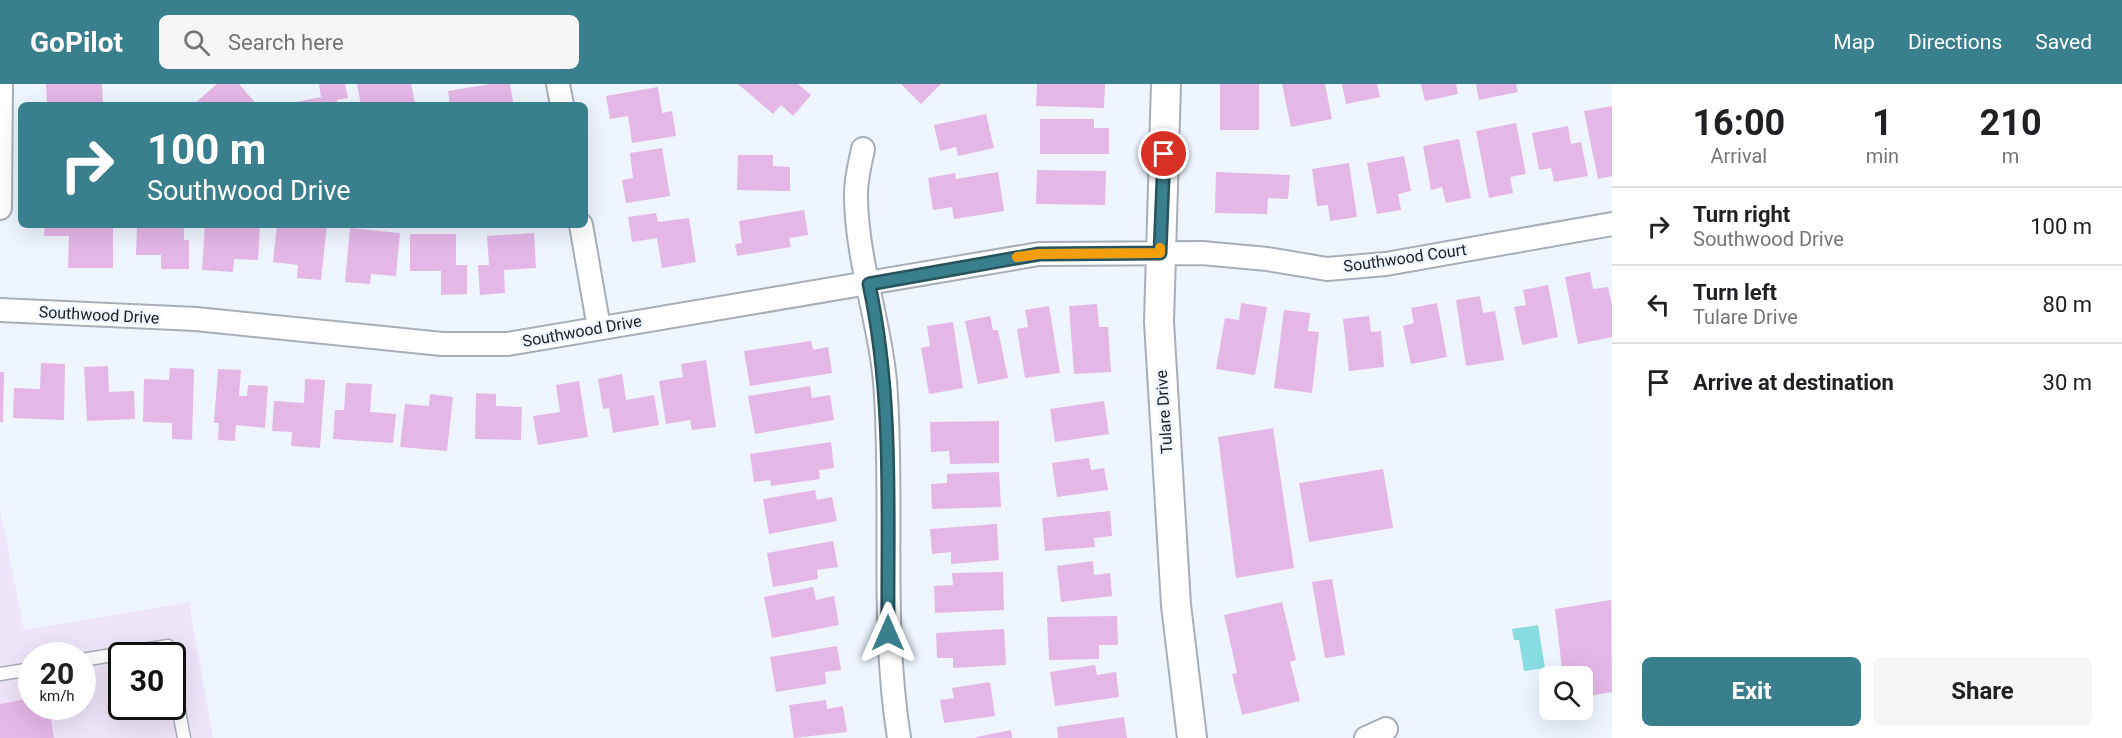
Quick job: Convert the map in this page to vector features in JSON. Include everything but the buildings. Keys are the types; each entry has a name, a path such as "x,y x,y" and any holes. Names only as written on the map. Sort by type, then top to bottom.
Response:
{"street":[{"path":"0,208 1,84"},
{"path":"558,84 561,102"},
{"name":"Tulare Drive","path":"1166,84 1159,322 1176,605 1192,738"},
{"path":"863,148 855,197 876,317 886,396 888,633 899,738"},
{"name":"Southwood Court","path":"1160,253 1202,253 1267,258 1327,269 1386,264 1612,224"},
{"path":"582,228 599,328"},
{"name":"Southwood Drive","path":"0,310 196,319 442,344 508,344 1039,254 1160,253"},
{"path":"1366,738 1386,729"}],"lane":[{"path":"0,674 18,671"},
{"path":"181,720 184,738"}],"shaded area":[{"path":"0,508 24,630 189,602 213,738 0,738"}],"water":[{"path":"1538,625 1545,666 1524,671 1519,640 1514,640 1512,629"}],"slow traffic":[{"path":"1017,257 1039,254 1160,253 1160,248"}],"route":[{"path":"888,633 886,396 876,317 869,284 1039,254 1160,253 1164,154"}]}
